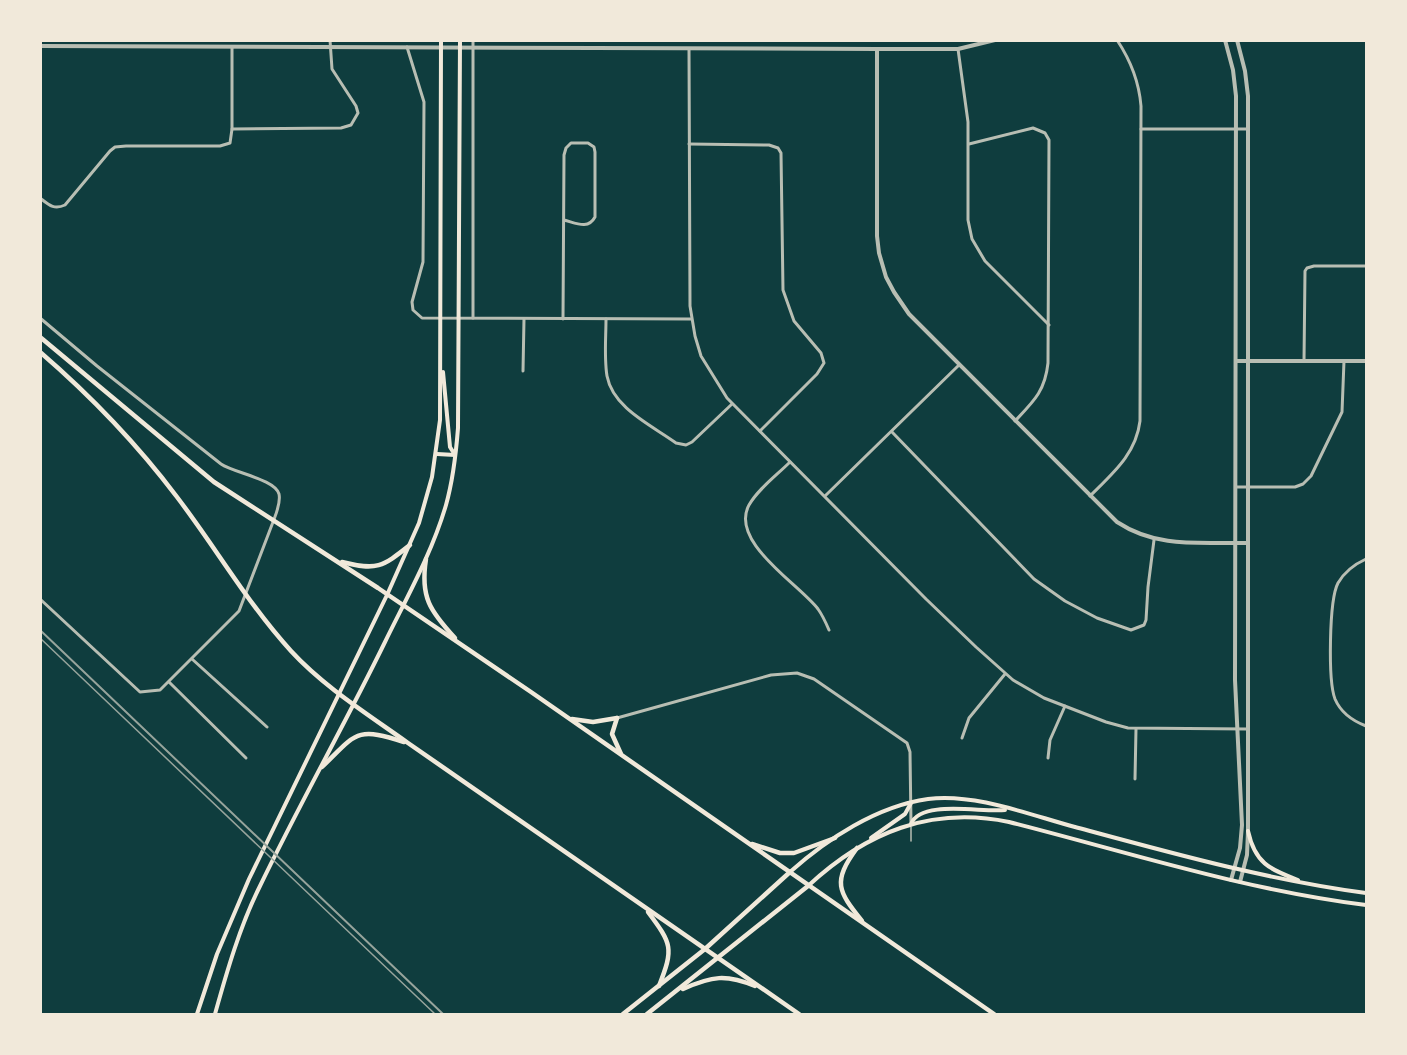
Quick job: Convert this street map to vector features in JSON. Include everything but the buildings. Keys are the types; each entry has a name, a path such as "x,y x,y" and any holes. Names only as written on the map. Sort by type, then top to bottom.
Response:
{"main road":[{"path":"197,1014 217,954 249,879 387,595 410,545 426,502 437,454 440,420 441,40"},
{"path":"214,1014 231,959 259,888 426,559 446,504 458,428 460,40"},
{"path":"40,337 214,482 337,561 569,718 994,1014"},
{"path":"40,352 111,418 154,468 291,651 354,704 408,743 799,1014"},
{"path":"441,356 450,447 455,455"},
{"path":"64,373 73,363"},
{"path":"437,454 455,455"},
{"path":"337,561 361,567 381,566 410,545"},
{"path":"426,559 424,587 431,610 461,645"},
{"path":"569,718 594,722 617,718 612,734 621,755"},
{"path":"322,767 345,742 362,734 380,734 408,743"},
{"path":"623,1014 705,949 790,872 835,838 868,819 910,803 946,798 1008,809 1244,871 1366,893"},
{"path":"647,1014 808,886 905,814 910,803"},
{"path":"911,824 913,819 920,814 946,809 999,811 1008,809"},
{"path":"866,926 846,900 841,885 843,869 859,847 883,834 911,824 948,817 987,818 1231,880 1325,899 1366,904"},
{"path":"1248,831 1252,849 1260,860 1281,873 1310,884"},
{"path":"747,843 780,853 794,853 835,838"},
{"path":"645,908 665,935 669,949 667,964 658,988"},
{"path":"675,993 699,982 719,977 738,980 763,990"}],"street":[{"path":"232,129 341,128 351,125 358,113 356,106 332,69 330,40"},
{"path":"473,40 473,318"},
{"path":"568,40 568,48"},
{"path":"780,40 780,49"},
{"path":"40,46 958,49 995,40"},
{"path":"1090,496 1129,454 1139,427 1140,99 1131,64 1117,40"},
{"path":"1225,40 1235,78 1235,543 1237,729 1242,825 1240,848 1231,880"},
{"path":"1237,40 1246,78 1247,129 1248,831 1247,855 1240,882"},
{"path":"40,198 50,206 58,208 65,205 115,147 226,145 230,143 232,47"},
{"path":"407,47 424,102 423,262 412,302 413,309 422,318 691,319"},
{"path":"689,49 688,285 691,319 707,368 732,404 926,598 1005,673 1031,692 1106,722 1136,729 1247,729"},
{"path":"877,49 879,253 886,276 903,306 958,365 1117,522 1135,533 1154,540 1175,543 1247,543"},
{"path":"958,49 968,115 969,220 976,248 985,261 1049,325"},
{"path":"969,144 1029,129 1042,131 1047,135 1049,143 1048,363 1043,386 1032,403 1015,421"},
{"path":"1141,129 1247,129"},
{"path":"564,220 585,225 591,223 595,217 595,152 594,147 588,143 571,143 565,151 564,220 564,319"},
{"path":"689,144 770,145 778,148 782,156 783,290 794,321 821,352 824,363 817,374 760,431"},
{"path":"1304,361 1304,278 1308,268 1366,266"},
{"path":"40,318 221,464 274,486 279,493 273,522 239,611 160,690 140,692 40,599"},
{"path":"523,370 524,319"},
{"path":"606,319 607,371 609,383 615,395 630,411 676,443 686,445 695,440 732,404"},
{"path":"1236,361 1366,361"},
{"path":"1236,487 1295,487 1311,476 1341,416 1344,400 1344,361"},
{"path":"825,497 958,365"},
{"path":"892,432 1034,579 1065,601 1097,618 1131,630 1144,626 1154,540"},
{"path":"790,462 749,506 746,526 757,548 818,608 829,630"},
{"path":"1366,559 1346,573 1338,583 1332,608 1332,689 1336,701 1348,716 1366,726"},
{"path":"192,659 267,727"},
{"path":"617,718 771,675 787,673 802,675 819,683 903,739 909,748 911,824"},
{"path":"962,738 969,718 1005,673"},
{"path":"169,682 246,758"},
{"path":"1048,758 1050,740 1065,706"},
{"path":"1134,779 1136,729"}],"lane":[{"path":"911,824 911,842"}],"tram line":[{"path":"40,638 435,1014"}],"railway":[{"path":"40,630 443,1014"}]}
